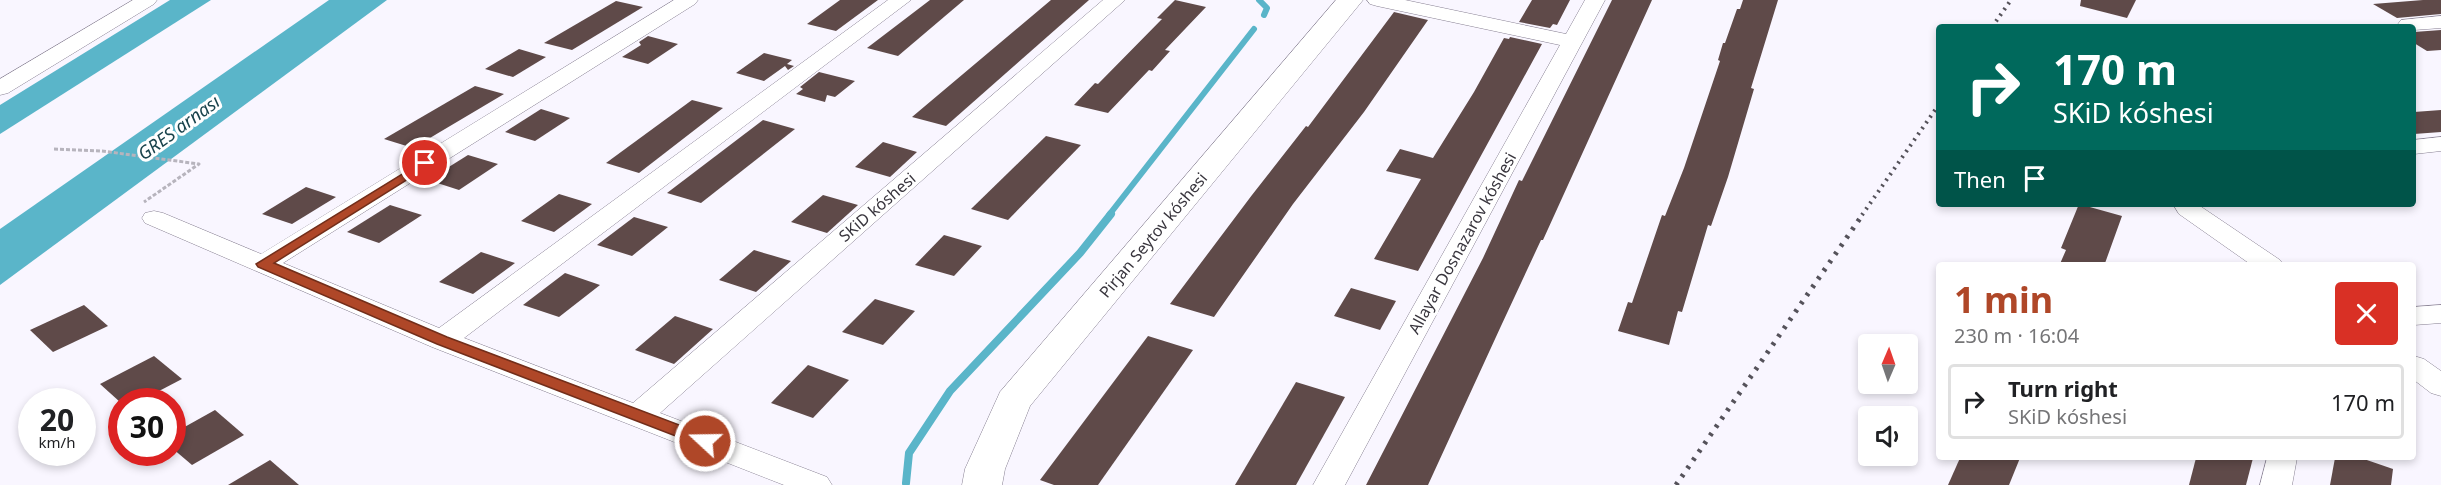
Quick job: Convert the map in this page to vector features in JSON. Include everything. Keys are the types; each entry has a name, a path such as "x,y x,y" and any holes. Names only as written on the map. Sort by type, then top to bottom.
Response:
{"main road":[{"name":"Pirjan Seytov kóshesi","path":"982,485 1013,401 1350,0"}],"street":[{"path":"0,88 147,0"},
{"path":"263,264 688,0"},
{"path":"442,340 901,0"},
{"name":"SKiD kóshesi","path":"638,415 1115,0"},
{"path":"1377,0 1573,42"},
{"name":"Allayar Dosnazarov kóshesi","path":"1329,485 1595,0"},
{"path":"2408,24 2441,22"},
{"path":"2416,147 2441,144"},
{"path":"2187,207 2265,262"},
{"path":"153,218 442,340 816,485"},
{"path":"2416,316 2441,314"},
{"path":"2416,367 2441,386"},
{"path":"2276,485 2282,460"}],"path":[{"path":"54,149 102,151 199,164 143,201 153,218"}],"water":[{"path":"170,0 211,0 0,134 0,105"},
{"name":"GRES arnası","path":"329,0 387,0 0,285 0,229"}],"building":[{"path":"840,0 878,0 836,31 807,24"},
{"path":"930,0 964,0 898,56 867,48"},
{"path":"1051,0 1089,0 946,126 912,117"},
{"path":"1175,0 1206,7 1165,50 1170,51 1152,71 1149,70 1108,113 1074,105 1162,19 1157,18"},
{"path":"1532,0 1570,0 1557,25 1553,24 1550,28 1519,22"},
{"path":"1612,0 1652,0 1428,485 1366,485 1483,258 1519,180 1522,181"},
{"path":"1743,0 1778,0 1751,88 1754,89 1728,177 1711,226 1708,225 1682,312 1678,311 1669,345 1618,331 1628,302 1632,303 1662,215 1665,216 1684,168 1720,61 1718,60 1723,43 1725,43 1737,9 1740,9"},
{"path":"2081,0 2136,0 2127,18 2080,6"},
{"path":"2441,0 2441,14 2397,18 2373,4"},
{"path":"616,1 643,7 572,50 544,43"},
{"path":"1394,12 1428,20 1364,112 1293,204 1214,317 1170,304 1252,195 1306,126 1308,127"},
{"path":"2441,30 2441,50 2427,51 2416,44 2416,32"},
{"path":"648,36 678,44 648,64 622,57 641,45 639,42"},
{"path":"1510,37 1542,44 1418,271 1374,259 1421,179 1386,171 1400,149 1433,158 1504,38 1509,39"},
{"path":"519,49 546,57 513,77 485,69"},
{"path":"764,53 792,60 787,64 794,66 788,70 785,66 764,81 736,73"},
{"path":"819,72 855,81 835,97 827,95 825,102 796,94 803,89 800,87"},
{"path":"475,86 504,94 413,148 384,139"},
{"path":"692,100 723,108 639,173 606,163"},
{"path":"541,109 570,118 535,141 505,132"},
{"path":"2441,110 2441,132 2416,134 2416,112"},
{"path":"763,120 795,129 701,203 667,193"},
{"path":"1046,136 1081,145 1008,220 971,209"},
{"path":"883,142 917,152 890,177 855,167"},
{"path":"468,155 498,164 459,190 428,180"},
{"path":"306,187 336,197 292,224 262,214"},
{"path":"559,194 592,204 554,232 521,221"},
{"path":"823,195 858,205 827,233 791,222"},
{"path":"390,205 422,215 379,243 347,232"},
{"path":"2078,207 2090,207 2122,216 2105,262 2061,262 2066,250 2061,248"},
{"path":"634,217 668,227 632,256 597,245"},
{"path":"944,235 982,246 954,276 915,265"},
{"path":"754,250 791,261 756,292 719,280"},
{"path":"481,252 515,263 473,294 439,282"},
{"path":"565,273 600,285 559,317 523,305"},
{"path":"1351,288 1396,301 1380,330 1334,316"},
{"path":"875,299 915,311 883,345 842,332"},
{"path":"84,305 108,326 53,352 30,330"},
{"path":"675,316 713,329 674,364 635,350"},
{"path":"1148,336 1193,350 1098,485 1054,485 1040,480"},
{"path":"154,356 182,379 165,388 108,388 108,391 100,384"},
{"path":"808,365 849,380 813,418 771,403"},
{"path":"1296,382 1345,397 1296,485 1235,485"},
{"path":"215,410 244,435 192,465 186,460 186,426"},
{"path":"270,460 299,485 228,485"},
{"path":"1959,460 2019,460 2009,485 1948,485"},
{"path":"2195,460 2252,460 2246,485 2189,485"},
{"path":"2335,460 2367,460 2393,469 2391,485 2330,485"}],"waterway":[{"path":"1259,0 1267,8 1264,15"},
{"path":"1109,215 1254,29"},
{"path":"906,483 909,453 950,391 1080,253 1111,214"}],"railway":[{"path":"1994,24 2011,0"},
{"path":"1862,215 1936,109"},
{"path":"1676,485 1863,214"}],"route":[{"path":"425,163 263,264 442,340 705,441"}]}
